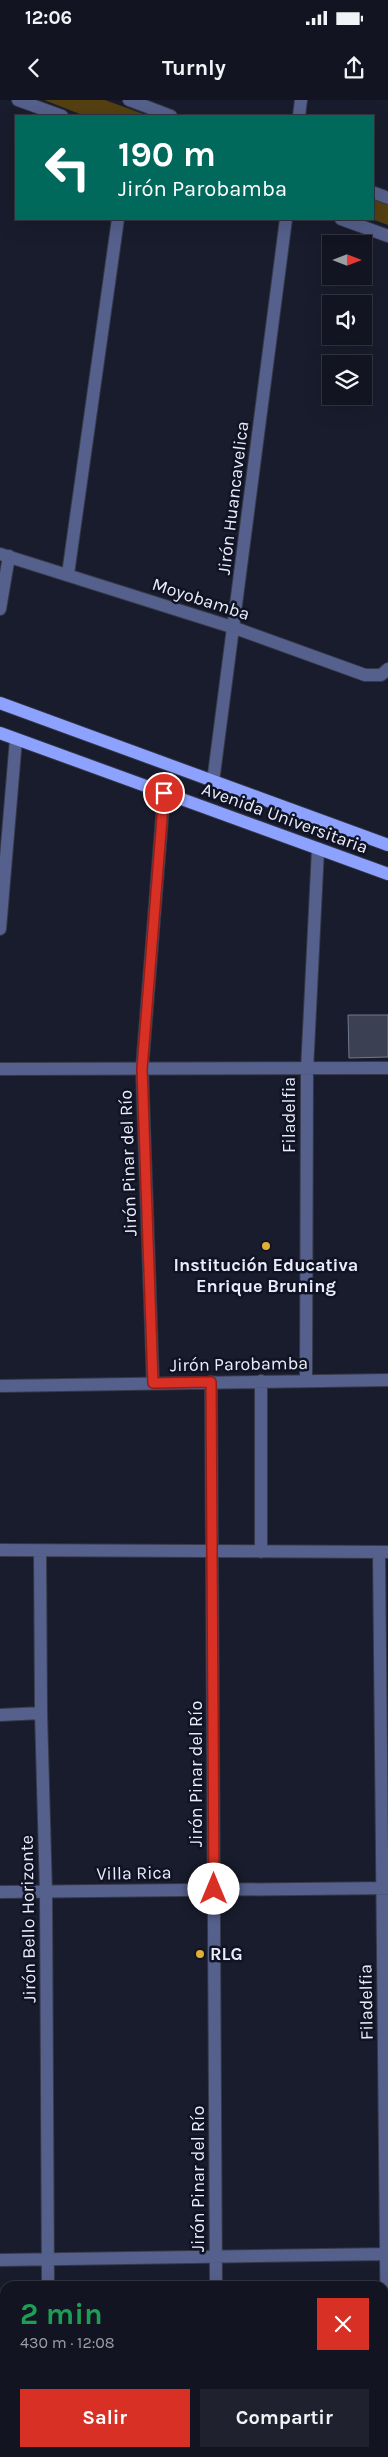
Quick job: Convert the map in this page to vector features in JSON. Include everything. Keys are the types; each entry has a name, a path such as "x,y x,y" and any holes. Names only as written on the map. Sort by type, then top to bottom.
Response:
{"main road":[{"name":"Avenida Universitaria","path":"0,703 388,844"},
{"name":"Avenida Universitaria","path":"0,732 388,874"}],"street":[{"path":"18,100 59,115"},
{"path":"299,115 301,100"},
{"path":"132,101 169,115"},
{"path":"374,193 388,198"},
{"path":"68,574 118,220"},
{"name":"Jirón Huancavelica","path":"213,782 286,220"},
{"path":"343,220 388,236"},
{"path":"0,609 4,555"},
{"name":"Moyobamba","path":"4,555 234,628 366,675 380,675 388,669"},
{"path":"0,929 16,739"},
{"name":"Jirón Pinar del Río","path":"153,1383 142,1069 164,793"},
{"name":"Filadelfia","path":"306,1381 306,1070 318,849"},
{"path":"0,1069 306,1070 388,1068"},
{"name":"Jirón Parobamba","path":"0,1386 388,1380"},
{"path":"261,1381 261,1552"},
{"name":"Jirón Pinar del Río","path":"211,1382 216,2281"},
{"path":"0,1550 383,1552"},
{"name":"Jirón Bello Horizonte","path":"40,1551 41,1713 46,1893 48,2281"},
{"name":"Filadelfia","path":"383,1552 387,2281"},
{"path":"0,1715 41,1713"},
{"name":"Villa Rica","path":"0,1892 385,1888"},
{"path":"0,2260 387,2254"}],"shaded area":[{"path":"44,100 105,100 146,115 82,115"},
{"path":"374,198 388,204 388,225 374,220"}],"building":[{"path":"348,1015 388,1015 388,1057 349,1058"}],"place":[{"name":"Institución Educativa Enrique Bruning","path":"266,1246"},
{"name":"RLG","path":"200,1954"}],"route":[{"path":"164,793 142,1069 153,1383 211,1382 214,1889"}]}
